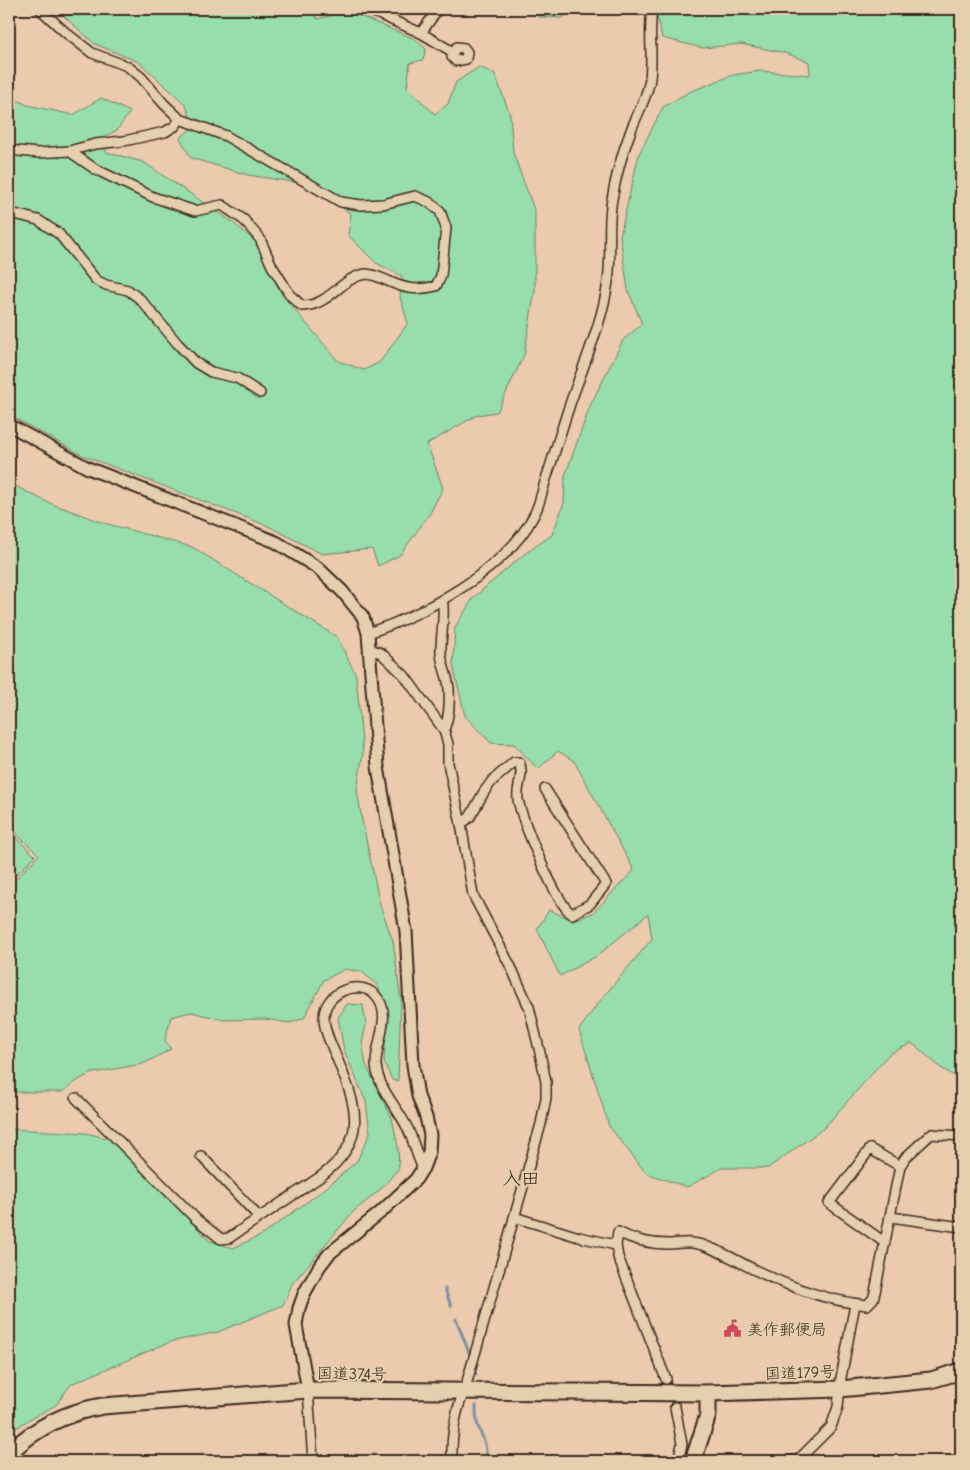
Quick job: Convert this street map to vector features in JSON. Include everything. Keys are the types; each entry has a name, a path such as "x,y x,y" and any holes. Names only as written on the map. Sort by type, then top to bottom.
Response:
{"highway":[{"name":"国道179号","path":"708,1393 840,1388 931,1380 961,1371"},
{"name":"国道374号","path":"9,1453 25,1438 43,1426 62,1416 86,1409 308,1390 708,1393"},
{"path":"694,1461 708,1415 708,1393"}],"street":[{"path":"40,9 92,53 127,66 141,77 164,104 180,118 226,136 341,202 361,205 383,204 415,196 429,202 440,211 446,228 441,276 436,286 422,290 400,287 377,276 366,274 352,279 324,301 312,306 302,306 290,295 272,266 260,239 244,220 222,204 195,211 153,197 95,169 69,151"},
{"path":"367,9 421,33 453,52"},
{"path":"421,33 438,9"},
{"path":"368,633 383,628 442,600 490,568 513,546 526,530 535,514 567,411 603,306 610,262 608,223 620,160 630,132 644,103 649,81 649,25 652,9"},
{"path":"9,150 38,152 69,151 95,144 124,141 165,132 175,126 180,118"},
{"path":"9,211 38,220 59,234 96,280 106,285 128,290 140,299 196,363 210,372 237,378 260,393"},
{"path":"9,425 88,468 276,542 318,568 362,617 368,633 378,767 406,931 413,1065 418,1096 430,1135 429,1152 423,1168 416,1179 381,1212 329,1254 319,1267 304,1294 296,1325 308,1390 313,1461"},
{"path":"442,600 444,607 441,629 442,656 449,688 448,722 444,730"},
{"path":"370,649 381,654 404,675 444,730 448,744 448,763 473,895 511,967 528,1008 546,1082 546,1098 541,1124 460,1402 449,1460"},
{"path":"461,824 470,817 492,781 514,762 518,762 521,775 517,798 530,838 560,901 568,912 572,914 590,904 606,884 545,789"},
{"path":"76,1098 196,1219 221,1239 229,1238 334,1167 352,1139 356,1125 355,1107 326,1032 324,1015 330,1002 341,991 354,987 367,989 381,1005 384,1020 376,1064 380,1082 409,1131 423,1168"},
{"path":"666,1380 618,1257 616,1245 618,1232 626,1236 651,1242 668,1244 693,1242 767,1276 806,1291 855,1304 868,1305 873,1299 900,1166 906,1157 931,1134 961,1136"},
{"path":"884,1242 830,1202 870,1149 900,1166"},
{"path":"201,1156 259,1217"},
{"path":"891,1217 961,1227"},
{"path":"514,1218 579,1237 616,1245"},
{"path":"789,1461 798,1460 831,1427 838,1407 855,1304"},
{"path":"675,1407 682,1444 678,1461"}],"green space":[{"path":"56,9 307,9 318,19 348,11 415,39 426,49 423,60 410,63 407,88 435,114 448,104 456,82 479,67 495,74 510,115 513,153 535,212 535,290 524,355 497,412 477,415 427,444 443,488 430,513 400,555 378,566 372,549 322,554 268,526 82,455 9,415 9,96 27,105 73,115 101,98 130,112 117,130 106,136 106,152 143,162 231,221 256,242 282,295 338,361 364,370 380,362 408,323 400,297 402,276 376,263 348,235 351,214 299,183 248,175 191,158 180,138 194,126 185,104 139,62 95,44"},
{"path":"527,9 574,9 562,18 539,17"},
{"path":"659,9 961,9 961,1080 941,1068 912,1043 889,1054 824,1128 768,1168 722,1168 687,1187 646,1173 609,1126 579,1030 599,1002 652,939 648,914 597,956 560,976 537,929 549,910 573,920 593,913 634,870 574,761 558,751 538,769 514,744 491,743 465,716 453,665 455,627 473,598 523,555 552,535 564,503 565,476 590,406 623,340 642,324 628,290 620,236 639,154 663,107 689,92 733,75 760,71 810,75 809,62 785,53 741,44 703,48 662,38 657,15"},
{"path":"9,483 47,502 104,523 192,547 337,637 356,675 363,754 357,790 380,905 393,941 401,1000 398,1081 392,1080 384,1062 387,1008 377,985 362,972 345,969 324,980 304,1018 290,1023 265,1019 224,1020 191,1012 171,1017 165,1040 171,1049 143,1064 93,1073 80,1079 62,1092 17,1092 9,1097 9,886 39,855 9,827"},
{"path":"9,831 35,856 9,882"},
{"path":"347,1004 363,1005 366,1025 362,1043 366,1065 392,1118 398,1147 399,1168 381,1189 353,1212 292,1284 283,1305 218,1332 170,1342 71,1384 56,1405 9,1433 9,1129 86,1133 110,1139 210,1241 233,1248 262,1235 326,1188 357,1161 370,1133 366,1102 344,1050 338,1018"}],"waterway":[{"path":"445,1289 451,1306"},
{"path":"456,1319 470,1355"},
{"path":"475,1371 476,1375"},
{"path":"476,1406 477,1424 486,1447 486,1461"}],"place":[{"name":"美作郵便局","path":"733,1329"}],"district":[{"name":"入田","path":"521,1178"}]}
